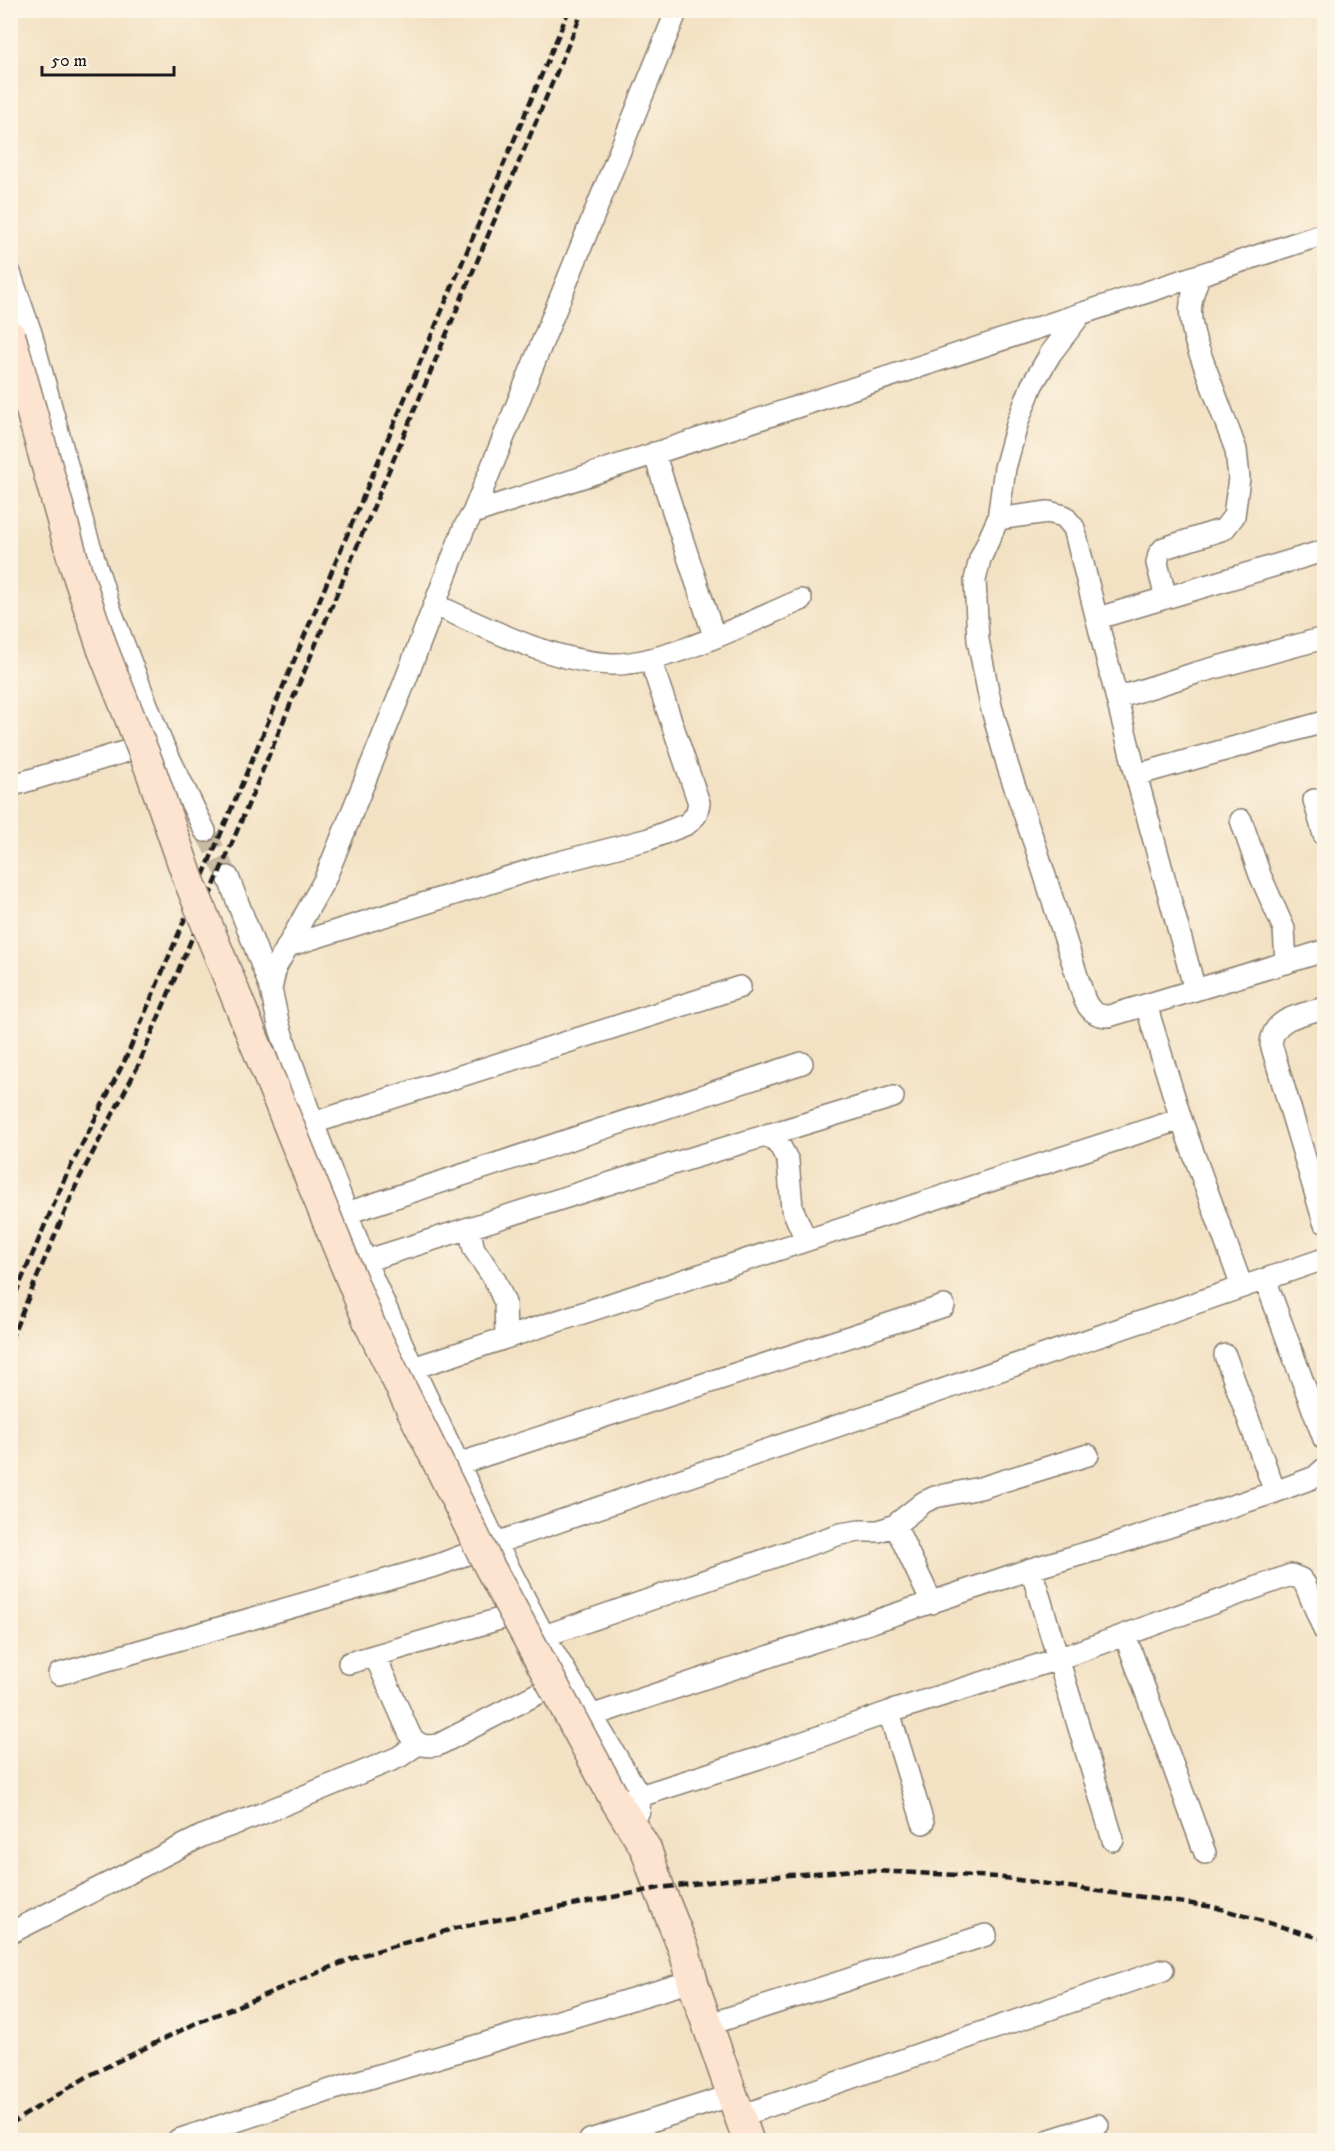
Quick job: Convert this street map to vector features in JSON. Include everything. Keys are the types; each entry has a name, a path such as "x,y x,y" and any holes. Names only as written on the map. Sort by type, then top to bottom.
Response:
{"main road":[{"path":"10,335 74,563 103,650 151,771 188,878 370,1324 489,1566 627,1805 684,1950 692,1981 740,2117"}],"street":[{"path":"271,990 276,967 325,879 464,528 473,513 678,10"},
{"path":"473,513 1324,234"},
{"path":"10,273 32,333 84,527 109,606 161,741 205,831"},
{"path":"1166,598 1157,563 1159,554 1164,548 1173,544 1224,529 1230,524 1234,516 1239,478 1236,450 1191,324 1189,309 1192,293 1200,275"},
{"path":"1081,314 1052,353 1032,386 1018,421 1005,468 998,519 980,559 975,580 978,640 991,706 1008,767 1084,1001 1090,1010 1099,1016 1109,1016 1324,951"},
{"path":"654,453 714,636"},
{"path":"998,519 1048,512 1064,516 1074,528 1136,775 1195,990"},
{"path":"1098,618 1320,552"},
{"path":"435,604 521,643 566,658 613,664 650,659 714,636 801,600"},
{"path":"1117,698 1186,676 1324,638"},
{"path":"288,946 544,866 649,838 687,824 696,815 699,803 650,659"},
{"path":"1136,775 1324,722"},
{"path":"10,786 161,741"},
{"path":"1314,800 1324,835"},
{"path":"1241,820 1257,867 1284,929 1286,963"},
{"path":"228,877 271,990 279,1026 313,1123 365,1261 496,1543 544,1636 591,1716 627,1805 889,1712 1058,1659 1291,1575 1301,1579 1305,1584 1324,1630"},
{"path":"313,1123 740,987"},
{"path":"1146,1005 1181,1119 1242,1287"},
{"path":"1324,1008 1281,1022 1272,1032 1271,1044 1324,1222"},
{"path":"347,1213 802,1064"},
{"path":"365,1261 893,1097"},
{"path":"413,1368 1181,1119"},
{"path":"769,1134 788,1161 792,1208 806,1240"},
{"path":"469,1228 474,1249 495,1280 506,1303 506,1337"},
{"path":"59,1674 438,1565 496,1543 1324,1259"},
{"path":"1264,1280 1324,1439"},
{"path":"458,1464 944,1306"},
{"path":"1225,1355 1275,1492"},
{"path":"544,1636 840,1534 879,1531 895,1525 924,1502 935,1497 980,1488 1088,1455"},
{"path":"591,1716 1031,1569 1275,1492 1315,1477 1324,1469"},
{"path":"895,1525 932,1602"},
{"path":"1031,1569 1113,1840"},
{"path":"349,1663 531,1610"},
{"path":"1125,1635 1205,1853"},
{"path":"375,1656 411,1737 418,1744 427,1747 438,1744 569,1678"},
{"path":"889,1712 923,1823"},
{"path":"10,1934 202,1836 399,1757 418,1744"},
{"path":"707,2025 986,1935"},
{"path":"590,2140 740,2117 1163,1970"},
{"path":"178,2140 346,2085 692,1981"},
{"path":"1050,2140 1098,2125"}],"tunnel":[{"path":"205,831 228,877"}],"railway":[{"path":"10,1307 65,1178 126,1058 569,10"},
{"path":"10,1341 78,1181 138,1066 583,10"},
{"path":"10,2124 90,2075 194,2024 356,1957 456,1928 659,1888 725,1880 855,1870 997,1877 1214,1907 1324,1939"}]}
